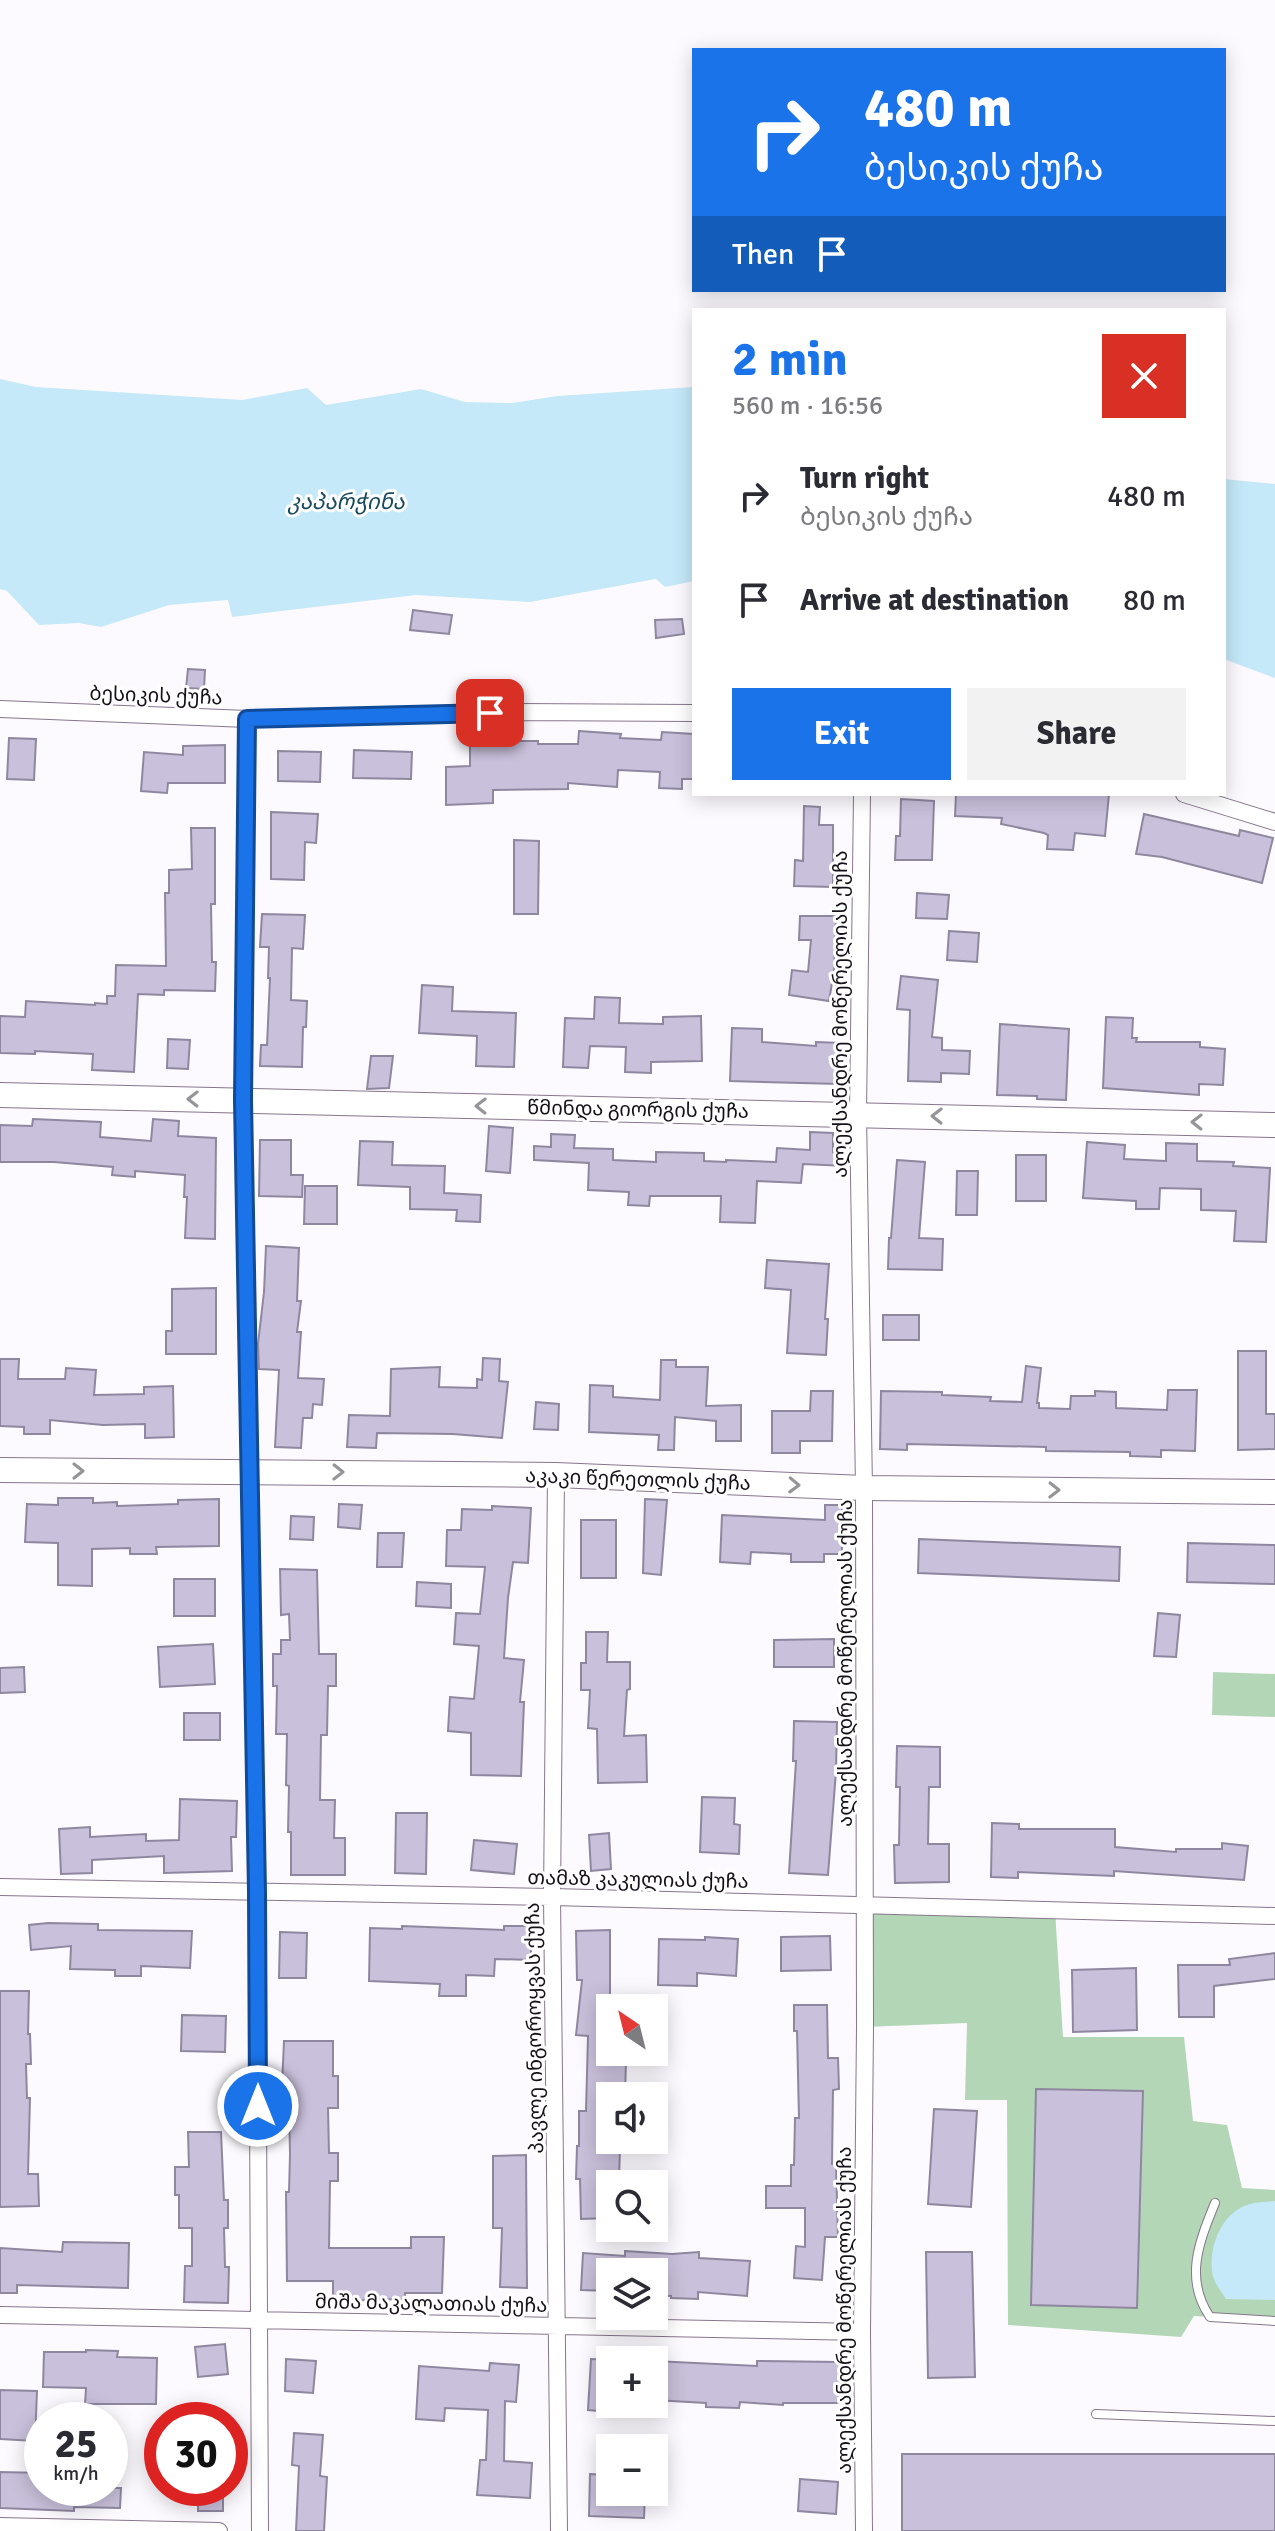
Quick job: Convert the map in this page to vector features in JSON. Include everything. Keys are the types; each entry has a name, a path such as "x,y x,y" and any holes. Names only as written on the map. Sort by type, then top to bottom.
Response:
{"main road":[{"name":"წმინდა გიორგის ქუჩა","path":"0,1095 1275,1125"},
{"name":"აკაკი წერეთლის ქუჩა","path":"0,1470 556,1475 864,1488 1275,1492"}],"street":[{"name":"ბესიკის ქუჩა","path":"0,709 247,719 517,712 692,713"},
{"path":"247,719 243,1100 257,1892 260,2531"},
{"name":"ალექსანდრე მოწერელიას ქუჩა","path":"862,796 858,1114 864,1488 864,2531"},
{"path":"1190,796 1275,822"},
{"name":"პავლე ინგოროყვას ქუჩა","path":"556,1475 552,1897 559,2531"},
{"name":"თამაზ კაკულიას ქუჩა","path":"0,1887 552,1897 1275,1916"},
{"name":"მიშა მაკალათიას ქუჩა","path":"0,2315 862,2332"},
{"path":"0,2526 219,2531"}],"lane":[{"path":"1215,2203 1200,2240 1195,2282 1200,2302 1210,2317 1275,2321"},
{"path":"1262,2419 1275,2413"},
{"path":"1096,2414 1275,2421"}],"green space":[{"path":"1213,1672 1275,1674 1275,1717 1212,1715"},
{"path":"865,1905 1055,1910 1063,2037 1184,2037 1193,2121 1227,2125 1242,2188 1275,2190 1275,2321 1194,2316 1181,2337 1008,2325 1007,2100 965,2100 967,2023 865,2027"}],"water":[{"name":"კაპარჭინა","path":"0,379 36,387 242,400 307,388 326,405 421,389 465,402 512,403 557,396 692,387 692,581 665,587 656,579 530,602 416,595 232,617 228,600 169,605 101,627 79,623 39,625 7,591 0,589"},
{"path":"1226,479 1275,484 1275,678 1226,660"},
{"path":"1275,2201 1275,2300 1226,2299 1212,2271 1213,2250 1220,2230 1240,2208"}],"building":[{"path":"413,610 452,615 449,634 410,630"},
{"path":"682,619 684,634 656,638 655,620"},
{"path":"188,669 205,670 204,689 186,688"},
{"path":"579,731 621,734 620,738 661,740 662,732 692,734 692,779 682,779 682,789 659,788 660,772 618,770 617,787 568,783 568,789 493,790 493,803 446,805 446,767 470,766 470,733 494,734 494,741 578,744"},
{"path":"9,738 36,739 34,780 7,779"},
{"path":"225,745 225,783 168,783 167,793 141,791 144,752 183,755 183,746"},
{"path":"354,750 412,752 411,779 353,778"},
{"path":"278,751 321,752 320,782 278,781"},
{"path":"956,796 1109,796 1105,836 1075,833 1073,850 1047,849 1048,835 1001,824 1002,818 955,816"},
{"path":"901,799 934,801 932,860 895,860 896,836 900,836"},
{"path":"804,806 820,807 819,825 833,825 833,887 794,886 795,860 803,861"},
{"path":"271,812 318,814 316,843 305,842 304,880 271,879"},
{"path":"1144,814 1239,836 1240,830 1273,838 1262,883 1162,857 1136,854"},
{"path":"191,828 215,828 215,904 211,904 215,991 164,990 164,995 138,994 134,1072 92,1070 93,1054 0,1053 0,1016 25,1017 26,1001 107,1004 107,996 115,996 116,965 166,966 165,893 169,893 169,870 192,869"},
{"path":"514,840 539,841 538,914 514,914"},
{"path":"917,893 949,895 947,919 916,918"},
{"path":"262,914 305,915 303,949 292,948 291,1000 307,1001 302,1067 260,1066 261,1045 267,1045 270,978 269,947 260,947"},
{"path":"800,916 836,916 834,971 829,1001 789,995 792,970 808,972 811,940 799,940"},
{"path":"949,931 979,933 977,962 947,960"},
{"path":"901,976 938,980 932,1037 942,1038 942,1050 970,1051 969,1074 941,1073 941,1082 908,1081 910,1010 897,1009"},
{"path":"422,985 453,987 452,1011 516,1013 514,1067 476,1066 477,1036 419,1033"},
{"path":"595,997 620,998 619,1023 663,1024 663,1017 701,1016 702,1061 651,1062 651,1073 625,1072 626,1047 590,1046 588,1068 563,1067 565,1018 594,1019"},
{"path":"1106,1017 1133,1018 1132,1038 1137,1038 1136,1042 1200,1042 1200,1047 1225,1049 1223,1085 1199,1084 1199,1095 1103,1088"},
{"path":"1000,1024 1069,1029 1066,1100 997,1095"},
{"path":"732,1028 762,1029 762,1042 816,1046 816,1042 841,1043 839,1084 730,1081"},
{"path":"168,1039 190,1040 188,1069 167,1068"},
{"path":"371,1056 393,1056 389,1088 367,1089"},
{"path":"33,1119 101,1122 100,1137 151,1141 153,1119 179,1121 178,1136 216,1138 215,1239 185,1238 185,1175 135,1171 135,1177 112,1175 113,1167 0,1162 0,1125 32,1126"},
{"path":"489,1126 513,1128 510,1173 486,1171"},
{"path":"810,1132 833,1133 833,1152 845,1152 845,1166 803,1164 801,1183 757,1181 755,1223 720,1222 721,1196 650,1196 649,1206 628,1205 629,1192 588,1190 589,1163 534,1160 534,1146 551,1147 551,1134 575,1135 574,1148 613,1149 613,1160 656,1162 656,1152 704,1153 704,1161 776,1162 777,1148 810,1150"},
{"path":"260,1140 291,1140 291,1175 303,1175 302,1197 259,1196"},
{"path":"360,1141 393,1142 392,1165 445,1166 444,1193 481,1195 480,1222 456,1221 457,1210 410,1209 410,1187 358,1185"},
{"path":"1087,1142 1125,1145 1124,1159 1166,1161 1166,1143 1197,1144 1197,1161 1234,1162 1233,1166 1270,1168 1266,1242 1234,1241 1236,1211 1201,1210 1201,1189 1160,1188 1159,1209 1136,1209 1136,1201 1083,1198"},
{"path":"1016,1155 1046,1155 1046,1201 1016,1201"},
{"path":"897,1160 925,1162 919,1238 943,1239 942,1270 888,1269"},
{"path":"957,1171 978,1171 977,1215 956,1215"},
{"path":"305,1186 337,1186 337,1224 304,1224"},
{"path":"266,1246 299,1248 297,1301 301,1301 297,1332 301,1332 298,1378 324,1379 322,1405 313,1404 312,1418 303,1418 301,1448 275,1447 279,1370 259,1369 258,1344"},
{"path":"767,1260 829,1264 826,1355 787,1353 791,1290 765,1288"},
{"path":"216,1288 216,1354 166,1354 166,1331 172,1331 172,1289"},
{"path":"883,1315 919,1315 919,1340 883,1340"},
{"path":"1238,1351 1266,1351 1266,1414 1275,1414 1275,1449 1238,1450"},
{"path":"483,1358 500,1359 499,1381 508,1382 502,1438 377,1433 376,1448 347,1447 349,1415 390,1416 391,1369 440,1367 439,1387 477,1388 477,1379 482,1380"},
{"path":"0,1359 19,1359 18,1379 65,1379 66,1368 96,1370 94,1395 144,1394 144,1387 173,1386 174,1437 145,1438 145,1424 103,1425 50,1420 50,1434 24,1434 24,1427 0,1426"},
{"path":"661,1360 676,1360 676,1367 708,1367 706,1406 741,1405 741,1441 716,1441 716,1421 675,1417 674,1450 658,1450 659,1435 589,1432 590,1385 613,1386 613,1397 660,1400"},
{"path":"1026,1366 1041,1368 1039,1408 1070,1409 1071,1396 1095,1396 1095,1391 1116,1392 1116,1408 1167,1410 1168,1390 1197,1390 1195,1451 1161,1450 1161,1457 1130,1456 1130,1452 1046,1451 1046,1447 907,1444 907,1450 880,1449 881,1391 942,1392 942,1395 991,1397 990,1401 1022,1402"},
{"path":"811,1391 833,1391 832,1441 800,1441 800,1453 772,1453 772,1411 810,1411"},
{"path":"536,1402 559,1404 558,1430 534,1429"},
{"path":"58,1498 93,1498 93,1503 117,1502 117,1506 219,1499 219,1546 156,1547 157,1554 130,1554 130,1548 92,1549 92,1586 58,1585 58,1543 25,1542 27,1504 58,1505"},
{"path":"645,1499 667,1500 661,1575 643,1573"},
{"path":"339,1504 362,1505 360,1529 338,1527"},
{"path":"825,1505 842,1505 842,1554 824,1554 824,1562 791,1562 791,1554 751,1552 750,1564 720,1562 722,1515 825,1520"},
{"path":"492,1506 531,1508 528,1563 513,1562 504,1658 524,1660 520,1702 524,1702 521,1776 471,1775 471,1733 448,1731 450,1697 474,1699 479,1646 454,1644 456,1613 480,1614 485,1567 446,1566 447,1530 461,1530 462,1509 492,1510"},
{"path":"291,1516 314,1517 313,1540 290,1539"},
{"path":"581,1520 616,1520 616,1578 581,1578"},
{"path":"378,1533 404,1533 402,1567 377,1567"},
{"path":"919,1539 1120,1547 1119,1581 918,1573"},
{"path":"1188,1543 1275,1545 1275,1584 1187,1582"},
{"path":"280,1569 317,1570 319,1654 336,1654 336,1686 328,1686 327,1735 321,1735 320,1800 335,1800 334,1838 345,1838 345,1875 291,1875 289,1786 286,1785 287,1734 276,1734 277,1686 273,1686 273,1654 281,1654 281,1640 290,1640 289,1614 281,1615"},
{"path":"174,1579 215,1579 215,1616 174,1616"},
{"path":"417,1582 451,1584 451,1608 416,1606"},
{"path":"1158,1613 1180,1615 1176,1657 1154,1656"},
{"path":"586,1632 608,1632 607,1662 630,1662 624,1736 646,1735 647,1782 598,1783 597,1729 588,1728 590,1690 581,1690 581,1663 586,1663"},
{"path":"834,1639 834,1667 774,1667 774,1640"},
{"path":"213,1644 215,1684 160,1687 158,1647"},
{"path":"24,1667 25,1692 0,1693 0,1668"},
{"path":"184,1713 220,1713 220,1740 184,1740"},
{"path":"794,1721 837,1722 828,1875 789,1873 796,1761 793,1761"},
{"path":"897,1746 940,1747 940,1787 929,1787 928,1844 949,1844 949,1882 895,1883 894,1845 899,1845 900,1787 896,1787"},
{"path":"702,1797 735,1798 734,1824 740,1825 739,1854 700,1852"},
{"path":"180,1799 237,1801 236,1837 231,1837 232,1871 164,1873 164,1856 92,1860 92,1873 61,1874 59,1829 90,1827 90,1837 146,1834 146,1841 179,1840"},
{"path":"396,1813 427,1813 426,1874 395,1873"},
{"path":"992,1823 1019,1824 1019,1829 1115,1829 1115,1847 1176,1852 1176,1849 1222,1849 1222,1843 1248,1846 1244,1880 1114,1871 1114,1876 1018,1872 1018,1878 991,1877"},
{"path":"609,1833 611,1869 591,1871 589,1835"},
{"path":"474,1840 517,1844 514,1874 471,1870"},
{"path":"98,1924 98,1930 192,1931 190,1968 141,1966 141,1976 115,1976 115,1970 70,1969 71,1946 31,1950 29,1925"},
{"path":"402,1926 504,1930 504,1926 531,1926 531,1960 495,1959 494,1976 466,1975 466,1996 439,1996 440,1984 369,1981 370,1928 402,1929"},
{"path":"610,1930 610,1994 596,1994 596,2066 626,2066 625,2082 596,2082 596,2154 620,2154 619,2170 596,2170 596,2218 581,2219 580,2179 576,2179 579,2111 586,2111 588,2036 576,2035 582,1980 577,1980 576,1931"},
{"path":"280,1932 307,1933 306,1978 279,1978"},
{"path":"830,1936 831,1970 781,1971 781,1937"},
{"path":"705,1937 738,1939 736,1976 697,1973 697,1986 658,1985 659,1939 705,1940"},
{"path":"1275,1953 1275,1979 1214,1986 1214,2017 1179,2017 1178,1965 1230,1965 1229,1959"},
{"path":"1136,1968 1137,2030 1073,2032 1072,1970"},
{"path":"0,1991 29,1991 31,2064 26,2064 27,2098 30,2098 28,2174 38,2174 39,2206 0,2207"},
{"path":"794,2005 827,2005 828,2058 838,2058 839,2089 833,2090 832,2164 836,2164 838,2237 825,2237 822,2280 794,2278 796,2246 805,2247 805,2208 766,2208 766,2186 791,2186 791,2165 794,2165 795,2118 799,2118"},
{"path":"182,2015 226,2016 225,2052 181,2051"},
{"path":"284,2041 333,2041 333,2076 338,2076 338,2108 328,2108 329,2153 338,2153 338,2181 330,2181 329,2248 411,2248 411,2237 444,2237 442,2293 405,2293 405,2299 333,2301 333,2281 287,2281 286,2192 289,2192 290,2154 289,2108 281,2108"},
{"path":"1036,2089 1143,2091 1137,2308 1031,2305"},
{"path":"934,2109 977,2111 971,2207 928,2204"},
{"path":"188,2132 221,2132 224,2200 228,2200 228,2228 224,2228 225,2267 229,2267 228,2303 184,2302 185,2266 192,2266 192,2228 179,2228 175,2167 189,2167"},
{"path":"526,2155 527,2288 500,2287 502,2228 493,2228 493,2156"},
{"path":"63,2242 129,2243 128,2288 17,2285 17,2293 0,2293 0,2248 62,2252"},
{"path":"625,2251 699,2252 699,2258 750,2261 747,2296 698,2292 698,2299 671,2298 668,2296 668,2258 596,2258 596,2291 581,2290 583,2253 625,2256"},
{"path":"926,2252 972,2252 975,2377 928,2378"},
{"path":"225,2344 228,2374 198,2377 195,2347"},
{"path":"118,2351 117,2357 157,2358 156,2402 85,2402 86,2388 43,2387 44,2352"},
{"path":"286,2359 316,2361 313,2393 285,2391"},
{"path":"591,2359 596,2359 596,2411 588,2410"},
{"path":"757,2361 840,2362 839,2403 783,2405 740,2402 739,2408 706,2407 706,2403 668,2401 668,2362 757,2366"},
{"path":"490,2363 519,2365 516,2402 505,2401 504,2461 532,2463 530,2498 477,2495 480,2460 486,2460 488,2410 445,2408 444,2421 416,2419 419,2366 489,2371"},
{"path":"0,2390 37,2391 37,2402 24,2402 24,2440 0,2439"},
{"path":"294,2433 323,2435 320,2476 327,2477 324,2531 296,2531 299,2466 292,2465"},
{"path":"902,2454 1275,2454 1275,2531 902,2531"},
{"path":"0,2472 24,2473 24,2506 120,2506 74,2507 74,2511 0,2508"},
{"path":"590,2474 596,2474 596,2506 644,2506 644,2518 589,2516"},
{"path":"800,2479 838,2482 836,2514 798,2511"},
{"path":"198,2506 223,2506 223,2511 198,2511"}],"route":[{"path":"258,2106 243,1100 247,719 490,713"}]}
